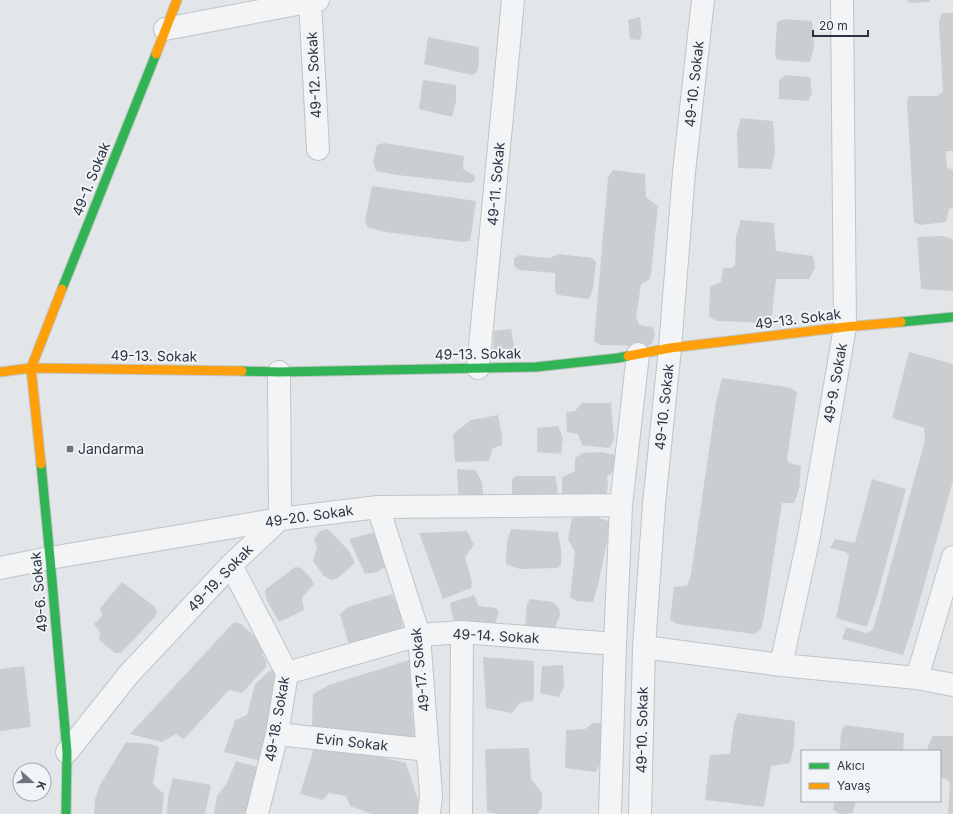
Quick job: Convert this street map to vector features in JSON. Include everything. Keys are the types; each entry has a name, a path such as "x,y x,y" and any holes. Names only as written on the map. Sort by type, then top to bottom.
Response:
{"street":[{"name":"49-1. Sokak","path":"31,368 177,0"},
{"name":"49-11. Sokak","path":"478,368 513,0"},
{"name":"49-10. Sokak","path":"640,814 644,647 654,504 670,348 684,172 703,0"},
{"name":"49-9. Sokak","path":"781,665 809,536 845,327 842,0"},
{"path":"165,29 314,1"},
{"name":"49-12. Sokak","path":"314,1 318,149"},
{"name":"49-13. Sokak","path":"0,372 31,368 279,372 536,367 618,358 670,348 845,327 953,317"},
{"name":"49-10. Sokak","path":"610,814 621,505 638,354"},
{"name":"49-6. Sokak","path":"31,368 67,752 66,814"},
{"path":"279,372 280,519"},
{"name":"49-20. Sokak","path":"0,568 50,558 280,519 378,507 621,505"},
{"name":"49-17. Sokak","path":"378,507 419,635 431,795 434,814"},
{"name":"49-19. Sokak","path":"67,752 129,674 231,565 280,519"},
{"path":"917,678 953,557"},
{"name":"49-18. Sokak","path":"231,565 287,673 277,734 257,814"},
{"path":"461,814 462,632"},
{"name":"49-14. Sokak","path":"287,673 419,635 462,632 615,644"},
{"path":"644,647 781,665 917,678 953,685"},
{"name":"Evin Sokak","path":"277,734 428,750"}],"building":[{"path":"906,0 930,0 930,2 910,3"},
{"path":"942,13 953,13 953,151 946,151 947,167 953,170 953,208 949,209 946,222 920,225 914,222 907,101 909,96 937,96 943,92 939,22"},
{"path":"640,17 642,33 640,40 630,39 628,20"},
{"path":"784,19 812,21 814,47 810,62 777,60 775,54 777,22"},
{"path":"428,37 479,47 479,64 477,72 472,75 424,64"},
{"path":"786,75 810,77 812,93 808,101 779,99 779,80"},
{"path":"423,80 456,85 456,101 452,117 419,109"},
{"path":"741,118 773,121 775,153 771,169 738,168 737,132"},
{"path":"384,143 464,156 463,169 475,176 474,182 469,183 397,175 376,171 373,162 377,145"},
{"path":"613,170 645,174 646,197 658,206 651,275 649,280 641,284 636,318 640,325 653,327 655,334 652,344 647,346 600,345 594,341 608,177"},
{"path":"372,186 476,201 470,241 463,242 385,232 367,227 365,221"},
{"path":"741,220 774,223 776,251 813,256 815,268 809,279 776,279 771,323 717,321 709,317 710,287 721,282 723,268 732,268 735,265 736,236"},
{"path":"942,236 953,239 953,291 921,289 917,237"},
{"path":"559,254 592,258 596,262 593,289 589,299 558,295 555,292 555,273 519,270 514,266 514,258 519,255 549,258"},
{"path":"511,329 514,346 511,355 493,354 494,331"},
{"path":"909,352 953,364 953,481 913,625 903,655 842,639 846,627 866,633 873,630 925,440 924,428 892,418"},
{"path":"722,378 788,387 797,392 787,459 789,463 801,466 799,489 794,503 782,503 764,617 761,629 755,634 677,624 670,620 674,587 687,586 691,574 716,402"},
{"path":"582,403 611,403 614,440 609,448 582,445 578,434 567,432 566,412 575,411"},
{"path":"498,415 502,445 492,449 489,461 455,462 453,434 471,420"},
{"path":"558,426 563,438 561,454 537,452 537,428"},
{"path":"602,452 614,455 615,471 607,476 608,486 605,501 562,499 562,477 575,471 575,458 583,453"},
{"path":"457,469 475,470 482,482 484,502 459,504"},
{"path":"515,476 555,476 558,490 555,503 512,503 512,480"},
{"path":"872,479 906,489 878,593 867,627 836,618 849,555 846,552 830,548 835,539 855,543"},
{"path":"596,517 611,522 598,585 593,602 577,601 570,597 575,552 568,539 572,518"},
{"path":"328,529 349,551 355,563 338,578 331,580 324,576 313,561 317,547 314,539 320,531"},
{"path":"511,529 558,532 561,549 561,565 557,568 520,569 506,564 507,541"},
{"path":"467,531 474,545 465,557 472,582 471,588 443,599 419,533"},
{"path":"376,532 386,566 377,572 365,574 349,539"},
{"path":"295,567 301,568 310,577 314,584 302,598 304,610 279,622 266,599 265,590"},
{"path":"122,582 154,606 157,611 155,617 121,653 115,653 99,640 100,632 94,624 102,616 100,608"},
{"path":"392,594 401,614 403,631 353,648 348,642 340,614 348,607"},
{"path":"474,595 479,606 496,608 499,612 495,624 459,624 453,619 450,603"},
{"path":"530,599 552,602 559,608 560,615 553,632 525,627 527,604"},
{"path":"234,622 241,624 263,644 262,655 266,660 266,667 242,693 229,690 184,739 176,734 162,742 130,734"},
{"path":"483,657 534,661 533,701 520,703 512,713 486,708"},
{"path":"409,660 414,737 408,746 315,735 312,726 313,694 329,685"},
{"path":"563,665 564,687 559,697 540,693 542,666"},
{"path":"24,666 31,727 0,731 0,669"},
{"path":"273,668 281,679 265,762 224,752 235,720 247,715 255,684"},
{"path":"738,713 795,721 794,747 790,763 771,766 764,807 705,800 710,755 730,754 734,723"},
{"path":"593,723 602,723 601,761 596,772 565,768 566,730 585,729"},
{"path":"845,725 904,733 903,750 840,750 841,732"},
{"path":"933,736 953,736 953,814 948,814 950,782 941,777 941,750 927,750"},
{"path":"126,742 150,744 159,747 153,784 164,794 162,814 94,814 95,799 100,785"},
{"path":"314,748 381,757 406,763 423,814 372,814 350,806 346,796 329,793 322,800 300,794"},
{"path":"529,748 531,779 542,793 542,806 538,814 500,814 487,812 485,749"},
{"path":"236,761 265,769 256,814 214,814 217,796 227,783"},
{"path":"173,778 211,785 205,814 167,814 168,797"},
{"path":"834,802 856,802 853,813 840,814 833,810"}],"traffic: fast":[{"path":"62,289 156,54"},
{"path":"901,322 953,317"},
{"path":"242,371 279,372 536,367 628,356"},
{"path":"41,464 67,752 66,814"}],"traffic: slow":[{"path":"156,54 177,0"},
{"path":"41,464 31,368 62,289"},
{"path":"628,356 670,348 845,327 901,322"},
{"path":"0,372 31,368 242,371"}],"place":[{"name":"Jandarma","path":"70,449"}]}
